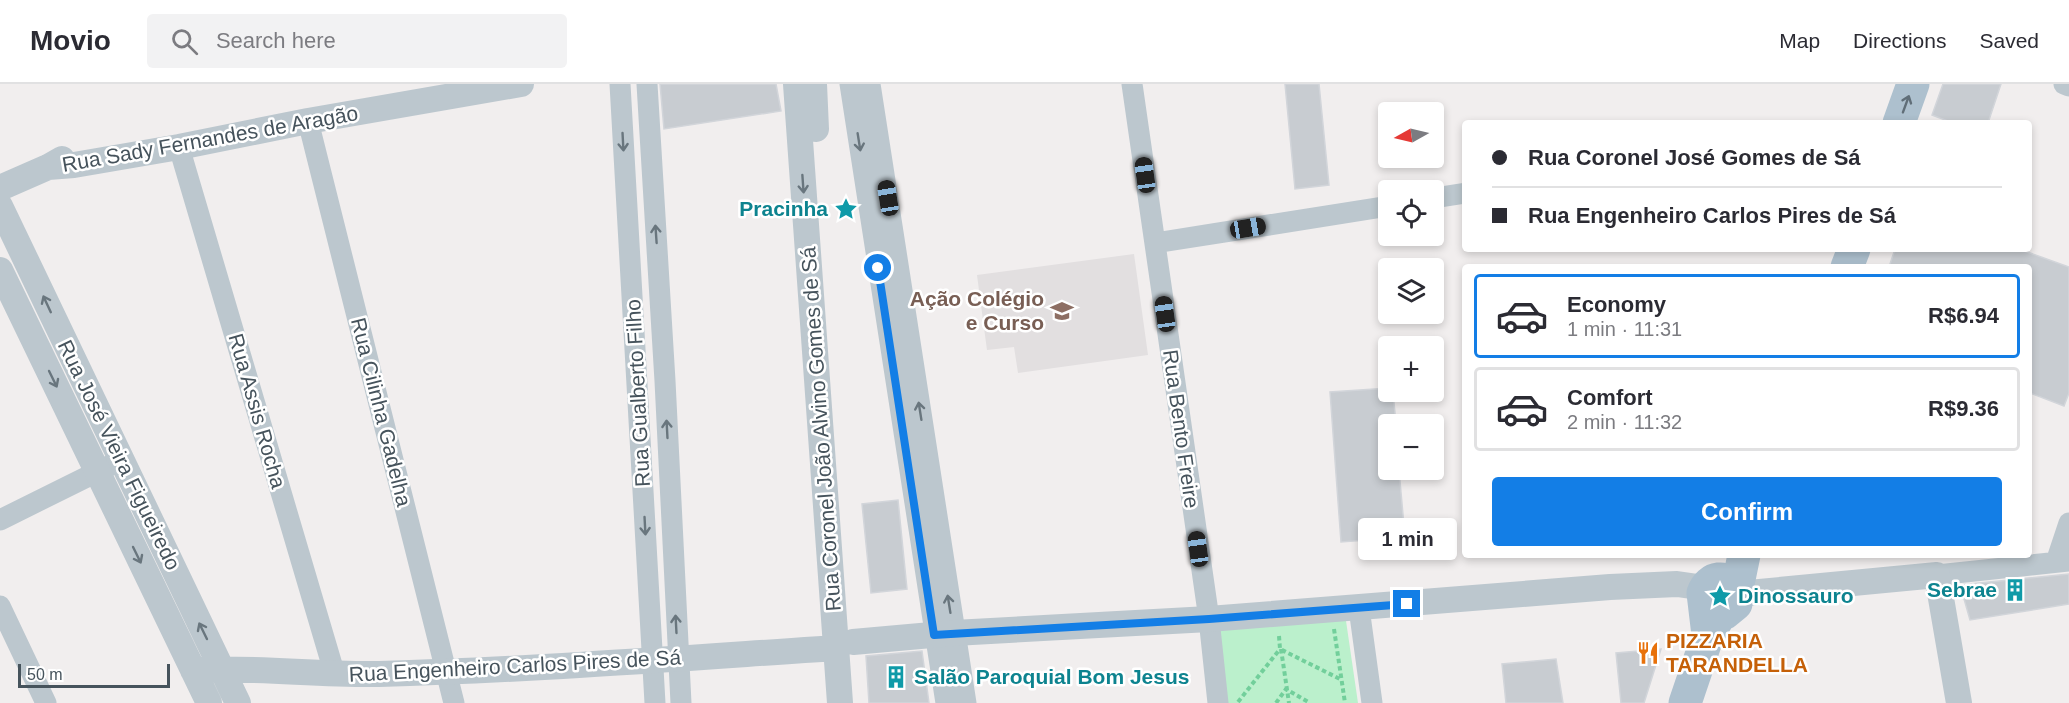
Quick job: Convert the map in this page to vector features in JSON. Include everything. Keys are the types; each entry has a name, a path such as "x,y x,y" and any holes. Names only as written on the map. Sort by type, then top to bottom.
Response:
{"main road":[{"path":"1877,120 1890,84"},
{"path":"1900,120 1913,84"},
{"path":"1685,703 1720,595 1742,558"}],"street":[{"name":"Rua Sady Fernandes de Aragão","path":"48,167 59,160 81,152 303,107 441,84"},
{"name":"Rua Sady Fernandes de Aragão","path":"48,167 74,165 179,147 521,84"},
{"name":"Rua Gualberto Filho","path":"620,84 655,703"},
{"name":"Rua Gualberto Filho","path":"647,84 681,703"},
{"name":"Rua Coronel João Alvino Gomes de Sá","path":"796,84 816,244 836,516 845,651 840,703"},
{"name":"Rua Coronel João Alvino Gomes de Sá","path":"814,84 816,244"},
{"path":"850,84 944,634 966,703"},
{"path":"870,84 944,634 946,703"},
{"name":"Rua Bento Freire","path":"1132,84 1209,619 1226,698"},
{"path":"2064,84 2069,86"},
{"name":"Rua Cilinha Gadelha","path":"308,122 454,703"},
{"name":"Rua Assis Rocha","path":"179,147 335,675"},
{"path":"0,188 48,167"},
{"path":"626,189 653,189"},
{"path":"1444,196 1462,194"},
{"name":"Rua José Vieira Figueiredo","path":"0,206 238,703"},
{"path":"1155,243 1378,208"},
{"name":"Rua José Vieira Figueiredo","path":"0,270 209,703"},
{"path":"637,382 665,381"},
{"path":"0,520 121,460"},
{"path":"1959,703 1937,575 2062,561 2069,523"},
{"name":"Rua Engenheiro Carlos Pires de Sá","path":"193,670 221,668 335,675 446,672 845,651 944,634 1209,619 1658,584 1720,595 1937,575"},
{"path":"0,606 46,703"},
{"path":"1359,608 1372,703"},
{"name":"Rua Coronel João Alvino Gomes de Sá","path":"845,651 858,703"}],"path":[{"path":"1334,624 1345,703"},
{"path":"1278,629 1289,703"},
{"path":"1226,698 1236,703 1280,649"},
{"path":"1280,649 1341,679"},
{"path":"1276,703 1286,689"},
{"path":"1286,689 1310,703"}],"shaded area":[{"name":"Ação Colégio e Curso","path":"1134,254 1148,355 1018,373 1014,347 987,350 977,275"}],"green space":[{"path":"1345,614 1358,703 1227,703 1218,629"}],"building":[{"path":"660,84 776,84 781,111 664,129"},
{"path":"1285,84 1319,84 1329,185 1295,189"},
{"path":"1943,84 2001,84 1989,120 1945,120 1932,115"},
{"path":"1894,252 2027,252 2069,267 2069,393 2064,406 2032,394 2032,264 1890,264"},
{"path":"1378,389 1378,402 1394,402 1395,414 1378,414 1378,480 1400,480 1405,537 1341,542 1330,392"},
{"path":"898,500 907,589 871,593 862,504"},
{"name":"Sebrae","path":"2069,574 2069,604 1970,620 1960,585"},
{"path":"1661,649 1644,703 1621,703 1616,653"},
{"name":"Salão Paroquial Bom Jesus","path":"922,651 929,703 869,703 866,656"},
{"path":"1556,659 1563,703 1506,703 1502,664"}],"place":[{"name":"Pracinha","path":"846,209"},
{"name":"Ação Colégio e Curso","path":"1062,311"},
{"name":"Sebrae","path":"2015,590"},
{"name":"Dinossauro","path":"1720,596"},
{"name":"PIZZARIA TARANDELLA","path":"1648,653"},
{"name":"Salão Paroquial Bom Jesus","path":"896,677"}],"route":[{"path":"878,268 934,635 1209,619 1407,604"}]}
